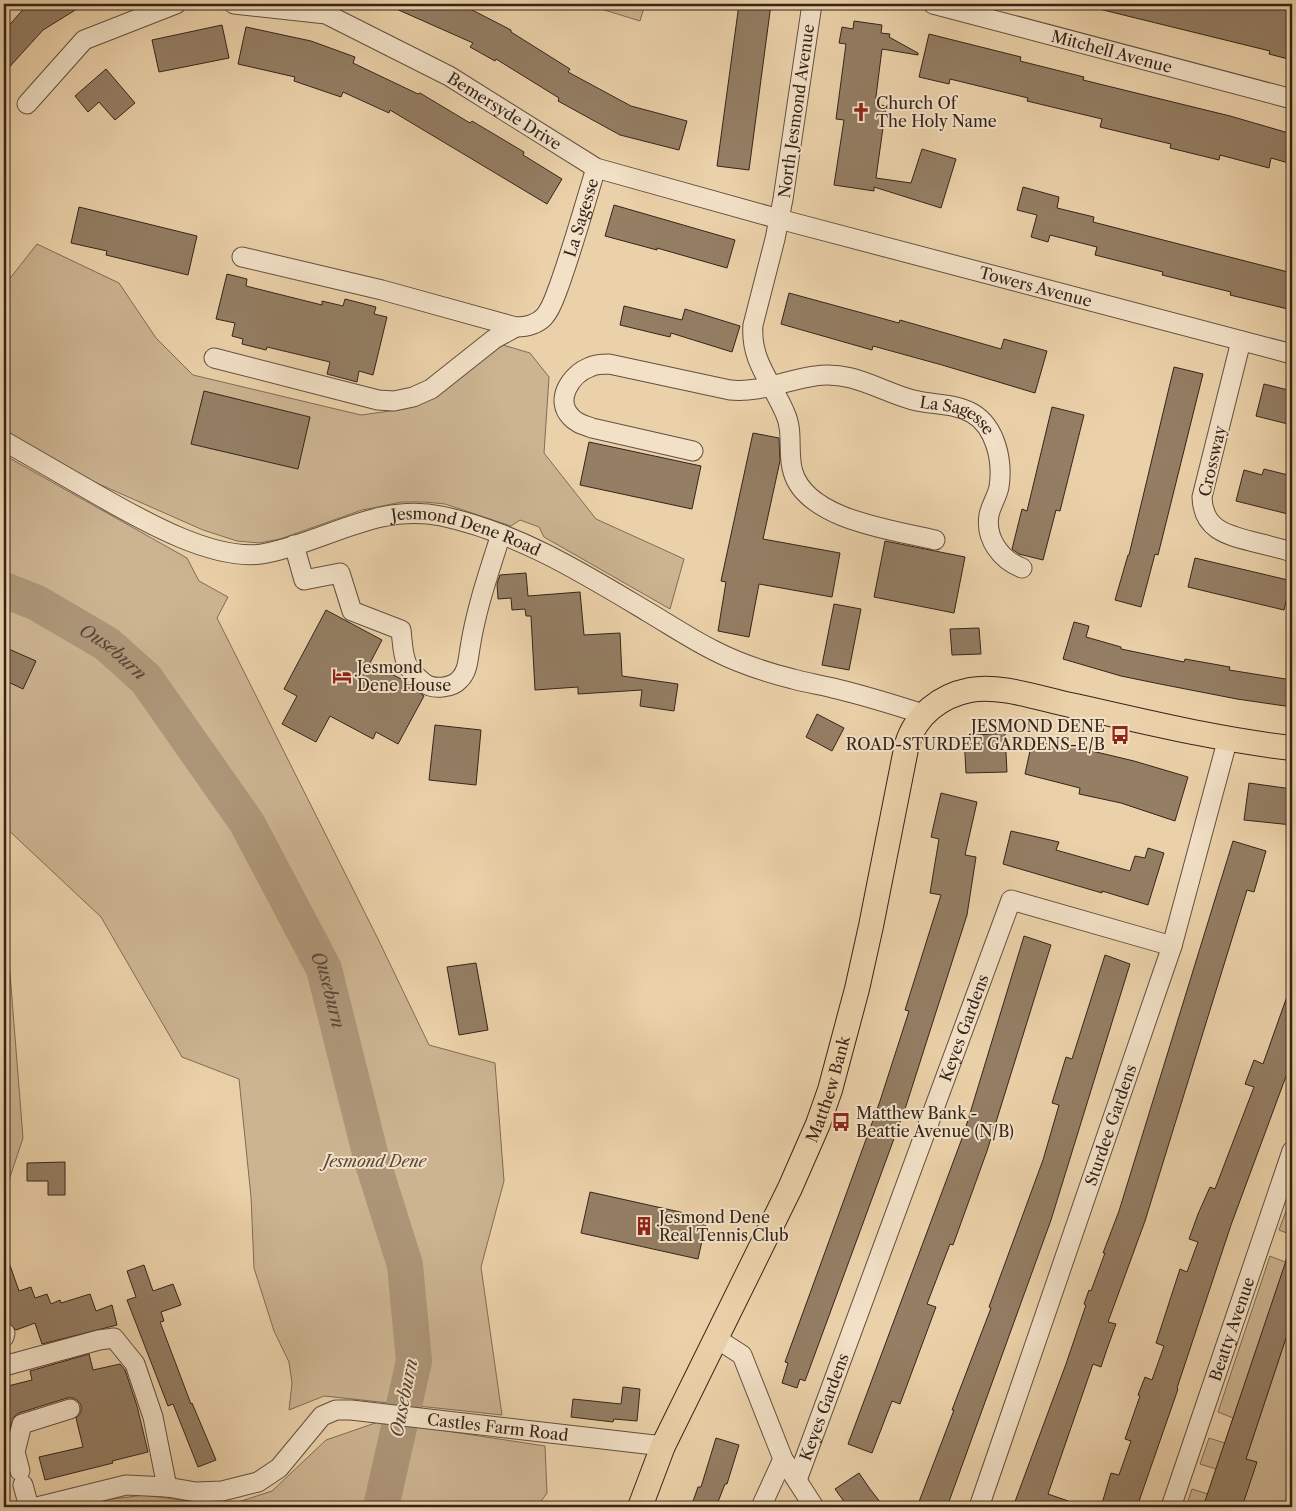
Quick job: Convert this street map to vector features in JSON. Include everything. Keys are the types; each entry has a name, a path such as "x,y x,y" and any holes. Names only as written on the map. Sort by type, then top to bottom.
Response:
{"main road":[{"name":"Matthew Bank","path":"640,1507 663,1446 790,1188 818,1124 830,1090 872,926 907,744 911,732 923,714 944,699 955,694 987,689 1015,693 1228,738"},
{"path":"1228,738 1292,748"}],"street":[{"path":"27,104 84,40 176,4"},
{"name":"Bemersyde Drive","path":"234,4 326,14 449,76 596,168 779,219"},
{"name":"North Jesmond Avenue","path":"779,219 812,4"},
{"name":"Mitchell Avenue","path":"933,4 1292,99"},
{"name":"La Sagesse","path":"214,358 378,400 394,401 413,398 431,389 494,339 516,327 527,327 545,316 551,308 566,268 596,168"},
{"path":"779,219 752,336 756,358 772,386 788,421 790,459 793,474 798,484 810,498 826,509 859,522 935,540"},
{"name":"Towers Avenue","path":"779,219 1292,354"},
{"path":"242,257 382,290 516,327"},
{"name":"Crossway","path":"1241,341 1202,497 1202,504 1209,521 1221,532 1292,552"},
{"name":"La Sagesse","path":"693,450 580,424 571,418 566,410 563,401 565,392 571,381 588,367 597,364 609,364 730,390 745,391 816,376 836,375 855,378 902,397 958,407 973,413 984,422 993,436 998,452 999,485 988,525 991,538 1004,558 1022,568"},
{"name":"Jesmond Dene Road","path":"4,441 134,516 193,542 225,552 265,554 356,523 410,512 440,516 501,534 576,569 692,639 741,662 767,672 836,688 923,714"},
{"path":"294,545 304,580 340,573 352,611 401,630 404,663 414,676 428,686 444,688 459,682 466,670 474,621 501,534"},
{"name":"Sturdee Gardens","path":"979,1507 1172,946 1228,738"},
{"name":"Keyes Gardens","path":"797,1480 1011,900 1172,946"},
{"name":"Beatty Avenue","path":"1171,1507 1292,1151"},
{"path":"4,1366 99,1340 114,1338 135,1364 153,1417 167,1487"},
{"path":"717,1339 742,1356 783,1459 814,1507"},
{"path":"29,1507 15,1452 22,1424 70,1409"},
{"name":"Castles Farm Road","path":"37,1507 126,1484 167,1487 196,1492 222,1491 258,1482 279,1468 322,1416 336,1410 351,1410 663,1446"},
{"path":"761,1507 783,1459"}],"green space":[{"path":"585,4 645,4 640,21"},
{"path":"37,244 119,283 156,338 193,375 361,415 404,409 441,389 462,372 503,345 530,353 549,377 544,453 596,519 684,559 670,609 544,537 539,527 520,520 511,526 445,504 402,502 362,510 280,539 259,543 237,541 203,530 74,473 4,431 4,286"},
{"name":"Jesmond Dene","path":"4,455 187,558 199,581 228,597 217,618 429,1045 495,1063 504,1181 481,1267 502,1415 324,1396 289,1410 292,1383 289,1362 274,1331 254,1268 251,1197 239,1079 182,1057 101,917 4,826"},
{"path":"4,897 23,1138 4,1195"},
{"path":"1292,1195 1292,1235 1279,1230"},
{"path":"1292,1242 1292,1507 1186,1507 1192,1489 1208,1494 1216,1469 1200,1464 1209,1438 1225,1443 1233,1418 1218,1412 1270,1256 1285,1262"},
{"path":"381,1421 545,1446 547,1493 537,1507 77,1507 97,1501 144,1495 226,1506 272,1491 326,1440"}],"building":[{"path":"28,4 85,4 43,30 4,73 4,31"},
{"path":"385,4 459,4 478,13 511,30 511,32 570,69 568,72 631,106 687,121 679,150 620,135 558,101 559,98 496,59 495,61 470,47 473,43"},
{"path":"739,4 771,4 749,170 717,166"},
{"path":"1099,4 1273,4 1292,8 1292,60 1269,54 1270,51 1099,9"},
{"name":"Church Of The Holy Name","path":"854,21 882,25 881,33 890,34 889,37 918,53 918,55 882,49 875,104 886,106 876,178 911,183 922,149 956,159 941,208 874,187 874,191 834,185 844,120 836,119 846,44 839,43 842,27 853,29"},
{"path":"222,25 229,58 159,72 152,40"},
{"path":"246,27 311,41 355,57 353,63 418,94 420,93 470,123 472,121 524,152 523,155 562,179 547,204 390,110 389,113 343,92 341,97 294,81 295,77 238,64"},
{"path":"929,34 1021,57 1020,61 1084,77 1083,80 1230,116 1292,134 1292,164 1271,158 1269,168 1220,155 1219,160 1170,148 1171,144 1100,127 1102,119 1027,101 1028,98 950,79 949,84 919,77"},
{"path":"106,69 135,103 115,120 99,102 88,112 75,96"},
{"path":"1023,187 1059,197 1057,208 1094,217 1093,222 1292,273 1292,310 1230,295 1231,292 1162,275 1163,272 1095,255 1097,247 1050,235 1048,242 1031,237 1037,215 1017,210"},
{"path":"614,205 735,240 727,268 657,248 657,250 605,236"},
{"path":"79,207 197,236 188,275 106,255 107,251 71,243"},
{"path":"227,274 247,279 246,286 322,305 322,301 343,306 345,299 376,307 374,314 387,317 373,375 359,371 357,382 327,374 330,362 267,347 266,350 242,344 243,339 232,336 235,323 216,319"},
{"path":"789,293 899,323 900,320 1001,349 1004,339 1047,351 1035,393 873,346 872,350 781,324"},
{"path":"624,306 682,320 685,309 740,326 732,352 671,333 670,337 620,325"},
{"path":"1174,367 1203,374 1158,555 1155,554 1141,607 1115,600 1129,555"},
{"path":"1264,384 1292,391 1292,425 1256,416"},
{"path":"204,391 310,417 298,469 191,444"},
{"path":"1052,407 1084,415 1060,511 1056,510 1043,560 1019,554 1012,549 1022,509 1027,511"},
{"path":"753,433 779,438 780,461 763,539 840,553 832,597 759,584 749,637 718,631 726,582 721,581"},
{"path":"589,442 701,466 692,509 580,485"},
{"path":"1264,469 1292,476 1292,515 1236,501 1244,470 1262,475"},
{"path":"885,541 965,557 954,613 874,597"},
{"path":"1195,558 1292,581 1292,599 1287,598 1284,610 1188,587"},
{"path":"526,573 528,596 580,592 584,635 620,633 622,676 678,684 674,711 640,706 642,690 578,694 578,687 535,690 531,616 526,616 525,609 512,610 511,598 498,599 497,584 500,575"},
{"path":"834,604 861,609 849,670 822,665"},
{"name":"Jesmond Dene House","path":"326,610 382,640 370,663 407,682 424,696 398,744 376,732 373,739 330,716 316,742 282,724 297,696 284,689"},
{"path":"1074,622 1089,626 1086,637 1121,647 1121,649 1184,662 1185,659 1230,667 1229,670 1292,680 1292,707 1237,699 1121,676 1063,659"},
{"path":"979,628 981,654 952,655 950,629"},
{"path":"4,647 36,661 23,689 4,680"},
{"path":"817,714 844,728 832,751 806,737"},
{"path":"435,725 481,730 476,785 429,780"},
{"path":"1005,733 1007,772 966,773 964,736"},
{"path":"1033,737 1134,761 1188,777 1175,821 1121,803 1079,794 1080,788 1025,774"},
{"path":"1249,783 1292,789 1292,825 1244,820"},
{"path":"941,793 977,802 965,855 976,857 967,915 906,1106 805,1381 800,1379 797,1388 782,1383 788,1363 785,1362 880,1101 909,1011 905,1010 941,895 930,893 939,839 931,837"},
{"path":"1011,831 1059,842 1056,850 1130,871 1135,856 1145,858 1148,848 1164,853 1148,905 1003,864"},
{"path":"1233,841 1266,851 1254,892 1247,890 1145,1221 1108,1322 1116,1324 1101,1367 1093,1364 1048,1494 1077,1504 1076,1507 1013,1507 1066,1364 1086,1305 1084,1304 1089,1290 1091,1291 1119,1211"},
{"path":"1024,936 1051,945 987,1151 953,1245 950,1244 927,1304 936,1307 900,1404 892,1401 872,1453 848,1444 964,1133"},
{"path":"1105,955 1130,964 1051,1220 947,1507 917,1507 954,1410 952,1410 991,1308 989,1307 1043,1160 1059,1105 1052,1103 1066,1057 1072,1059"},
{"path":"476,963 488,1030 459,1035 447,967"},
{"path":"1290,988 1292,989 1292,1060 1231,1225 1178,1389 1137,1507 1101,1507 1111,1473 1119,1475 1131,1441 1125,1439 1145,1377 1152,1380 1164,1346 1156,1343 1180,1269 1187,1272 1198,1242 1189,1239 1198,1214 1210,1187 1215,1189 1254,1087 1245,1084 1254,1060 1263,1064"},
{"path":"65,1162 65,1195 48,1195 48,1181 27,1181 27,1163"},
{"name":"Jesmond Dene Real Tennis Club","path":"590,1192 707,1218 698,1259 581,1233"},
{"path":"1290,1249 1292,1249 1292,1320 1246,1459 1257,1462 1242,1507 1203,1507"},
{"path":"4,1254 6,1254 19,1291 31,1287 35,1298 47,1294 51,1304 60,1300 61,1303 90,1294 96,1311 112,1305 117,1325 42,1344 35,1323 16,1330 9,1323 4,1306"},
{"path":"144,1265 153,1291 173,1284 181,1305 161,1312 164,1321 160,1322 191,1404 216,1460 198,1467 173,1404 168,1406 127,1300 136,1297 127,1271"},
{"path":"89,1354 93,1370 120,1364 125,1370 137,1406 148,1452 45,1480 39,1457 83,1447 76,1418 81,1412 81,1405 73,1398 67,1398 19,1413 14,1417 9,1431 4,1432 4,1387 32,1380 30,1371"},
{"path":"623,1387 640,1389 637,1421 614,1419 613,1422 571,1417 573,1399 621,1404"},
{"path":"716,1438 739,1445 727,1484 725,1484 716,1507 691,1507 698,1487 701,1487"},
{"path":"859,1473 884,1507 848,1507 835,1489"}],"waterway":[{"name":"Ouseburn","path":"4,590 37,603 107,644 146,679 247,823 324,969 371,1157 405,1265 414,1361 381,1507"}],"place":[{"name":"Church Of The Holy Name","path":"861,112"},
{"name":"Jesmond Dene House","path":"342,676"},
{"name":"JESMOND DENE ROAD-STURDEE GARDENS-E/B","path":"1120,735"},
{"name":"Matthew Bank - Beattie Avenue (N/B)","path":"841,1122"},
{"name":"Jesmond Dene Real Tennis Club","path":"644,1226"}]}
